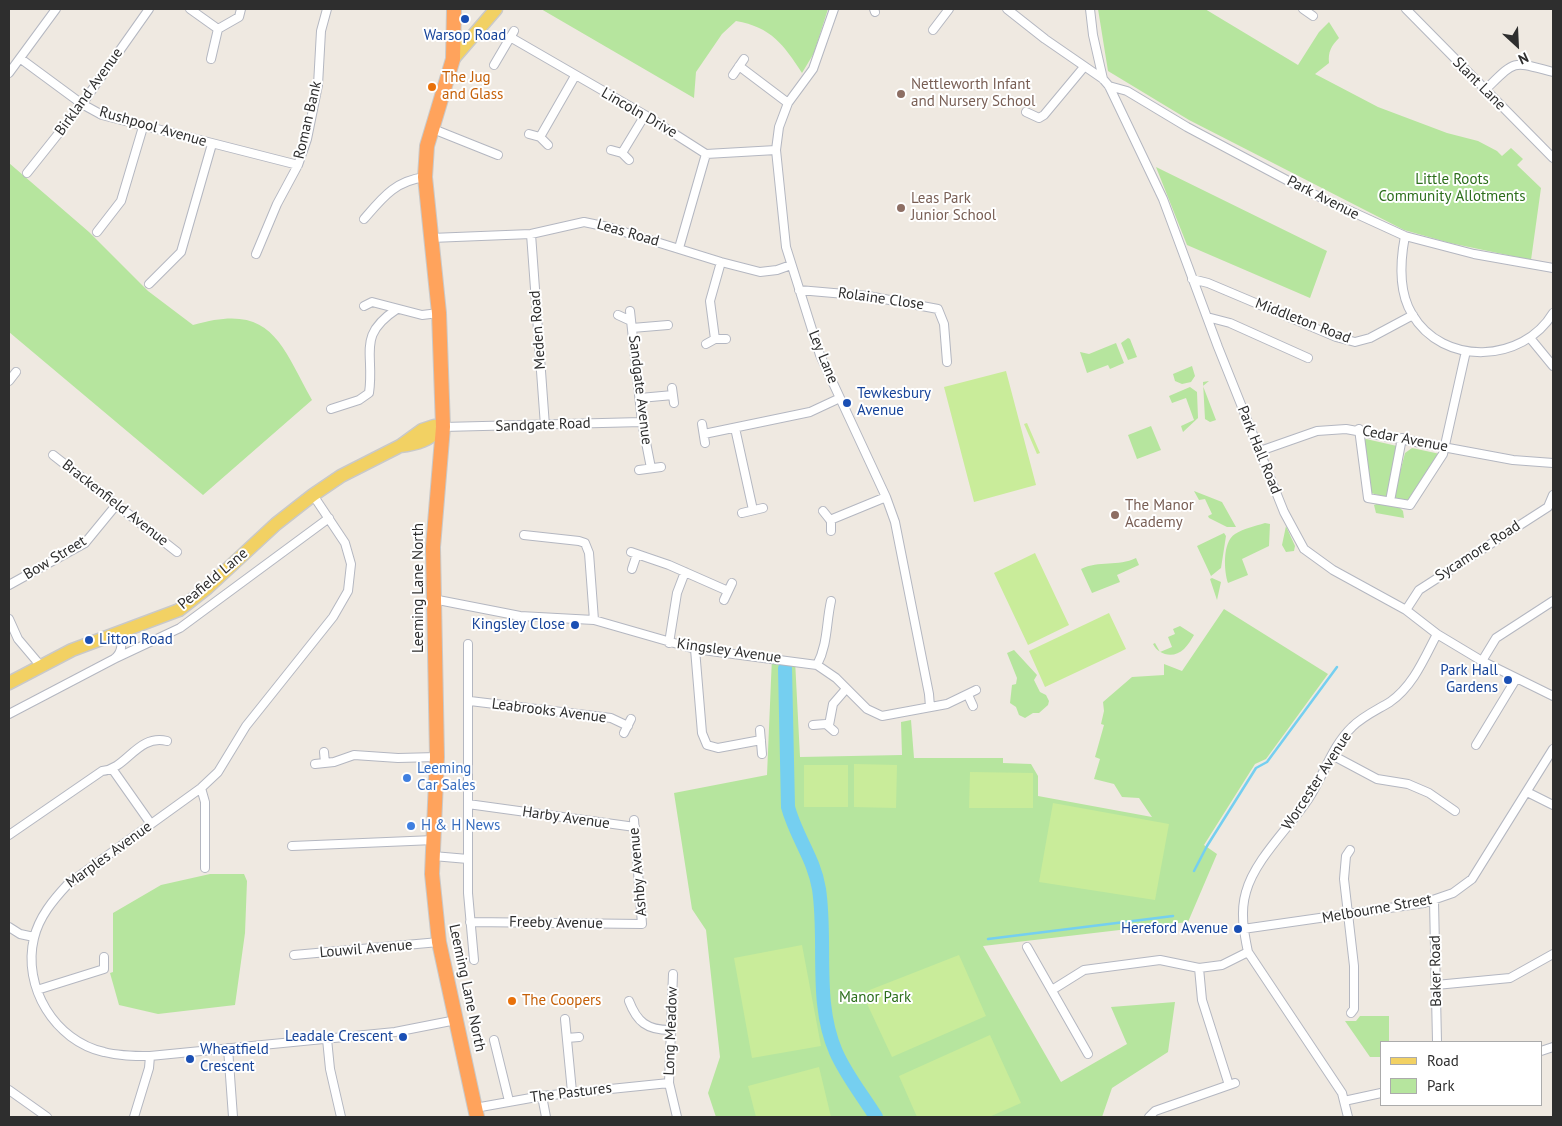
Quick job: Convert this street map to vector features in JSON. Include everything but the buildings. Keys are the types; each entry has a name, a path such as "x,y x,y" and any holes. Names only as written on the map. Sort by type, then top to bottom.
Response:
{"highway":[{"name":"Leeming Lane North","path":"454,9 453,59 427,146 425,177 439,313 443,427 433,548 437,757 433,856 434,898 439,942 476,1113"}],"main road":[{"path":"453,59 496,9"},
{"name":"Peafield Lane","path":"9,683 40,665 72,650 166,616 193,600 276,524 313,495 362,464 400,446 422,430 434,426 443,427"}],"street":[{"path":"9,73 56,9"},
{"name":"Birkland Avenue","path":"27,173 82,104 149,9"},
{"path":"190,9 218,29"},
{"path":"210,59 218,29 239,17 241,9"},
{"name":"Roman Bank","path":"256,254 277,204 298,165 307,140 318,85 321,31 327,9"},
{"name":"Ley Lane","path":"834,9 813,70 788,103 779,126 776,150 786,247 820,355 886,497 894,522 929,694 930,707"},
{"path":"933,30 949,9"},
{"name":"Park Avenue","path":"1007,9 1106,82 1128,91 1187,128 1302,188 1405,236 1474,254 1553,268"},
{"name":"Park Hall Road","path":"1090,9 1093,35 1106,82 1162,199 1284,512 1304,549 1332,570 1406,610 1436,634 1482,661 1553,696"},
{"path":"1302,9 1313,16"},
{"name":"Slant Lane","path":"1406,9 1553,157"},
{"name":"Lincoln Drive","path":"494,65 512,34 575,76 645,115 706,154"},
{"path":"732,75 744,59"},
{"name":"Rushpool Avenue","path":"20,60 102,116 298,165"},
{"path":"1485,90 1509,66 1519,63 1553,72"},
{"path":"739,66 788,103"},
{"path":"1026,112 1039,118 1044,115 1084,67"},
{"path":"540,137 575,76"},
{"path":"622,153 645,115"},
{"path":"97,232 121,201 143,127"},
{"path":"432,129 498,155"},
{"path":"530,134 540,137 548,145"},
{"path":"149,284 180,252 212,144"},
{"path":"611,150 622,153 629,160"},
{"path":"679,248 706,154 776,150"},
{"path":"364,219 382,198 406,180 425,177"},
{"name":"Leas Road","path":"431,238 531,234 584,222 760,272 777,270 791,265"},
{"name":"Meden Road","path":"531,234 544,426"},
{"path":"1405,236 1401,278 1413,315 1438,339 1466,351 1494,352 1515,346 1530,338 1553,313"},
{"path":"715,339 710,301 721,262"},
{"name":"Middleton Road","path":"1192,279 1208,283 1336,337 1355,342 1370,338 1413,315"},
{"name":"Rolaine Close","path":"799,290 868,296 938,309 944,324 947,362"},
{"path":"364,306 372,302 422,315 439,313"},
{"path":"331,409 359,400 369,393 371,336 379,322 397,309"},
{"name":"Sandgate Avenue","path":"630,311 642,422 651,468"},
{"path":"618,315 632,324 668,325"},
{"path":"1207,318 1230,323 1308,358"},
{"path":"1530,338 1553,366"},
{"path":"706,344 715,339 726,339"},
{"path":"1359,430 1368,498 1410,506 1443,454 1466,351"},
{"path":"1296,363 1300,355"},
{"path":"9,381 16,372"},
{"path":"640,398 673,395"},
{"path":"704,434 810,412 840,398"},
{"name":"Sandgate Road","path":"443,427 544,426 642,422"},
{"path":"702,424 706,443"},
{"path":"735,428 752,510"},
{"name":"Cedar Avenue","path":"1260,451 1317,431 1359,430 1513,460 1553,463"},
{"path":"1390,501 1402,438"},
{"name":"Brackenfield Avenue","path":"53,455 177,552"},
{"path":"639,470 661,467"},
{"name":"Marples Avenue","path":"313,495 345,543 350,555 351,577 342,604 246,726 218,772 201,788 68,884 45,912 34,937 31,953 32,976 37,990 59,1027 71,1037 103,1052 124,1056 150,1056 395,1032 456,1020"},
{"name":"Sycamore Road","path":"1406,610 1419,590 1548,507 1553,495"},
{"path":"830,520 886,497"},
{"name":"Bow Street","path":"9,585 85,543 117,504"},
{"path":"742,513 763,508"},
{"path":"823,511 830,520 831,531"},
{"path":"9,714 114,659 180,628 329,518"},
{"path":"533,536 534,526"},
{"path":"524,535 579,541 585,544 589,553 594,620"},
{"path":"632,569 634,553 728,591"},
{"path":"669,643 677,593 684,572"},
{"path":"724,600 732,583"},
{"name":"Kingsley Avenue","path":"433,599 520,616 594,620 669,643 817,664"},
{"path":"831,601 826,622 826,644 817,664 825,669 874,714 890,715 947,704 976,690"},
{"path":"1482,661 1496,638 1553,601"},
{"path":"9,619 18,639 40,665"},
{"path":"114,659 120,653 120,633"},
{"name":"Worcester Avenue","path":"1348,1117 1342,1093 1248,952 1243,928 1246,890 1262,862 1309,797 1341,738 1352,726 1391,701 1408,685 1420,667 1436,634"},
{"path":"468,644 470,702 468,859 470,922 474,960"},
{"path":"695,648 702,733 707,745 718,748 761,740"},
{"path":"1476,745 1516,679"},
{"path":"813,725 832,728 833,704 846,689"},
{"path":"968,695 973,706"},
{"name":"Leabrooks Avenue","path":"470,702 611,718 628,726"},
{"path":"760,730 762,754"},
{"path":"9,835 102,772 113,770 147,742 156,738 167,741"},
{"name":"Melbourne Street","path":"1243,928 1348,916 1434,900 1454,893 1472,879 1553,749"},
{"path":"324,752 325,763"},
{"path":"1332,755 1377,779 1408,784 1428,793 1455,811"},
{"path":"315,764 354,756 437,757"},
{"path":"113,770 151,824"},
{"path":"201,788 205,802 206,868"},
{"path":"1527,792 1553,805"},
{"name":"Harby Avenue","path":"468,804 634,824"},
{"name":"Ashby Avenue","path":"634,824 642,924"},
{"path":"292,846 434,840"},
{"path":"1350,850 1346,856 1344,866 1354,966 1354,1009 1351,1014"},
{"path":"433,856 468,859"},
{"name":"Baker Road","path":"1434,900 1437,1041"},
{"name":"Freeby Avenue","path":"470,922 642,924"},
{"path":"9,927 20,934 34,937"},
{"name":"Louwil Avenue","path":"294,955 439,942"},
{"path":"1026,947 1088,1054"},
{"path":"1052,990 1084,970 1160,960 1199,968 1222,965 1248,952"},
{"path":"1436,985 1510,978 1553,954"},
{"path":"37,990 104,969 104,957"},
{"path":"1149,1117 1155,1111 1232,1084 1202,1000 1199,968"},
{"name":"Long Meadow","path":"673,974 669,1083 677,1117"},
{"path":"629,1001 640,1022 649,1028 670,1030"},
{"path":"565,1019 572,1092"},
{"path":"567,1038 579,1037"},
{"path":"327,1039 330,1069 341,1117"},
{"path":"494,1040 508,1101"},
{"path":"496,1050 506,1047"},
{"path":"228,1048 233,1117"},
{"path":"134,1117 149,1068 150,1056"},
{"name":"The Pastures","path":"476,1113 508,1101 572,1092 669,1083"},
{"path":"9,1090 47,1117"},
{"path":"1344,1101 1380,1093"},
{"path":"542,1096 546,1117"}],"green space":[{"path":"541,9 828,9 814,53 802,73 789,54 768,33 759,28 736,21 722,34 696,72 694,98"},
{"name":"Little Roots Community Allotments","path":"1098,9 1205,9 1298,65 1319,32 1329,22 1339,38 1331,49 1329,63 1315,74 1378,107 1447,133 1478,141 1497,151 1502,156 1511,148 1523,159 1517,165 1541,188 1531,260 1450,243 1404,230 1189,120 1108,71"},
{"path":"9,163 89,232 148,291 193,325 219,319 240,319 256,323 270,332 291,361 312,400 203,495 9,332"},
{"path":"1156,167 1327,251 1310,298 1187,245"},
{"path":"1128,338 1137,357 1128,360 1121,343"},
{"path":"1116,343 1124,363 1110,369 1108,365 1087,373 1080,352 1089,354"},
{"path":"1192,366 1195,376 1191,382 1182,384 1175,381 1173,374"},
{"path":"1006,371 1036,485 974,502 944,387"},
{"path":"1190,387 1197,392 1198,418 1183,432 1181,426 1194,420 1186,398 1172,403 1169,396"},
{"path":"1203,387 1216,420 1210,422 1205,419"},
{"path":"1027,423 1040,453 1037,454 1024,424"},
{"path":"1151,426 1161,450 1137,459 1128,435"},
{"path":"1364,440 1397,446 1389,495 1385,497 1371,493"},
{"path":"1412,448 1440,454 1411,499 1407,501 1395,499 1394,496 1405,453"},
{"path":"1194,491 1222,502 1236,527 1227,527 1209,518 1208,516 1212,514 1205,499 1199,500"},
{"path":"1379,503 1399,507 1403,511 1404,518 1376,513 1374,505"},
{"path":"1265,523 1270,524 1269,546 1242,559 1248,575 1228,583 1225,557 1231,538 1235,534"},
{"path":"1286,526 1295,546 1294,551 1286,552 1282,545"},
{"path":"1224,533 1226,536 1221,568 1211,576 1197,546"},
{"path":"1035,553 1069,625 1028,645 994,573"},
{"path":"1136,558 1139,565 1117,575 1120,582 1092,593 1081,569 1088,566 1129,561"},
{"path":"1210,579 1221,582 1217,600"},
{"name":"Manor Park","path":"1224,609 1328,674 1266,759 1255,764 1204,845 1217,854 1188,922 983,946 1061,1082 1127,1044 1111,1007 1175,1002 1168,1052 1112,1088 1102,1117 716,1117 708,1093 720,1057 706,930 692,909 674,793 767,775 772,657 795,660 800,757 902,755 901,722 911,720 914,758 1003,758 1003,763 1031,764 1038,776 1038,796 1152,817 1139,798 1122,797 1114,784 1094,779 1100,759 1095,757 1104,725 1101,724 1104,711 1103,702 1132,677 1164,675 1164,664 1182,671"},
{"path":"1109,613 1126,649 1045,687 1029,651"},
{"path":"1180,626 1194,635 1187,646 1176,654 1171,655 1160,652 1172,647 1168,637 1175,634 1173,629"},
{"path":"1155,643 1160,652 1155,648 1153,644"},
{"path":"1014,650 1037,675 1034,680 1040,692 1046,695 1049,701 1048,705 1039,713 1033,713 1025,718 1019,715 1016,707 1010,703 1012,685 1016,684 1017,678 1007,653"},
{"path":"854,764 897,765 896,808 854,807"},
{"path":"804,765 848,765 848,807 804,807"},
{"path":"970,772 1033,773 1033,808 969,808"},
{"path":"1053,803 1169,824 1155,900 1039,882"},
{"path":"210,874 244,874 247,881 245,933 235,1005 158,1014 119,1005 110,973 113,972 113,913 161,885"},
{"path":"802,945 821,1046 752,1058 734,958"},
{"path":"959,955 986,1016 892,1057 862,993"},
{"path":"1360,1016 1389,1016 1389,1041 1380,1041 1380,1057 1370,1057 1345,1021 1356,1021"},
{"path":"990,1035 1021,1103 989,1117 917,1117 899,1076"},
{"path":"819,1067 831,1117 756,1117 748,1086"}],"waterway":[{"path":"1194,871 1207,846 1256,768 1267,762 1337,667"},
{"path":"785,668 788,807 813,867 819,889 823,992 829,1033 840,1061 876,1117"},
{"path":"988,939 1173,916"}],"place":[{"name":"Warsop Road","path":"465,19"},
{"name":"The Jug and Glass","path":"432,87"},
{"name":"Nettleworth Infant and Nursery School","path":"901,94"},
{"name":"Leas Park Junior School","path":"901,208"},
{"name":"Tewkesbury Avenue","path":"847,403"},
{"name":"The Manor Academy","path":"1115,515"},
{"name":"Kingsley Close","path":"575,625"},
{"name":"Litton Road","path":"89,640"},
{"name":"Park Hall Gardens","path":"1508,680"},
{"name":"Leeming Car Sales","path":"407,778"},
{"name":"H & H News","path":"411,826"},
{"name":"Hereford Avenue","path":"1238,929"},
{"name":"The Coopers","path":"512,1001"},
{"name":"Leadale Crescent","path":"403,1037"},
{"name":"Wheatfield Crescent","path":"190,1059"}]}
